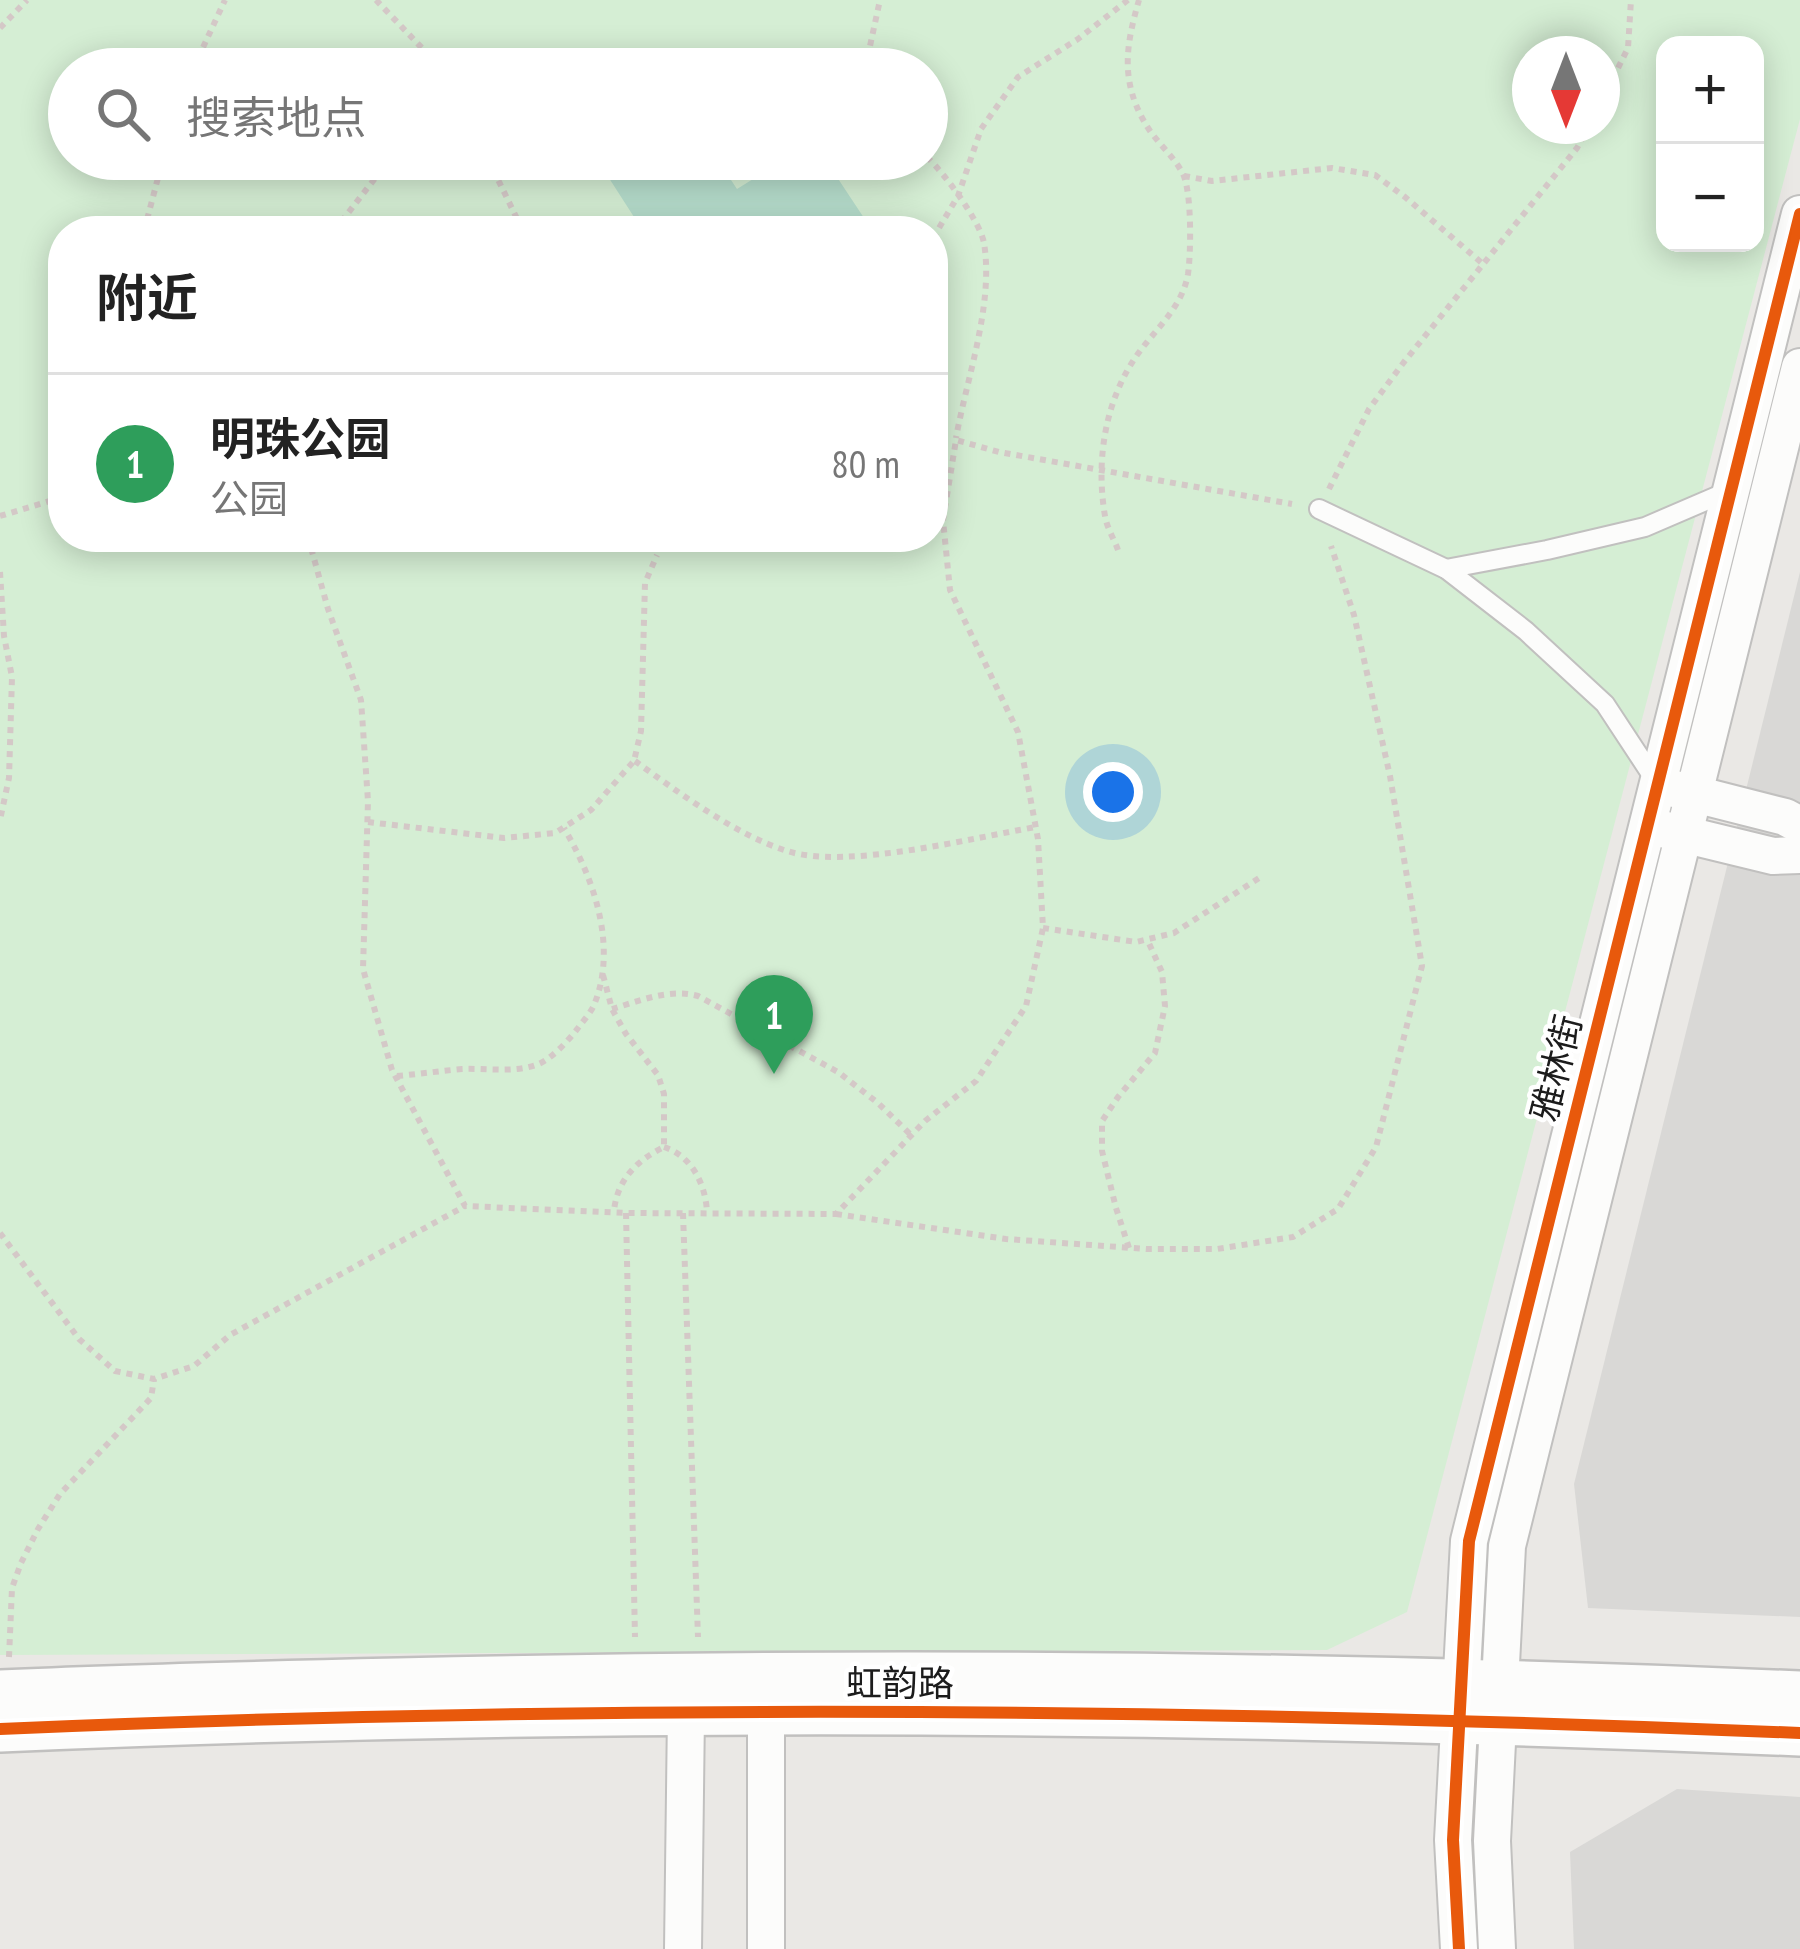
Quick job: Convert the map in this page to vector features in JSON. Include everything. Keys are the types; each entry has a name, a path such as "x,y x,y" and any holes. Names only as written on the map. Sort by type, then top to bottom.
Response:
{"street":[{"name":"雅林街","path":"1497,1949 1468,1541 1800,214"},
{"name":"雅林街","path":"1459,1949 1453,1840 1507,1546 1800,367"},
{"path":"1658,784 1800,825"},
{"path":"1647,825 1773,856 1800,856"},
{"name":"虹韵路","path":"2,1705 566,1714 693,1695 997,1674 1479,1702 1800,1733"},
{"name":"虹韵路","path":"2,1705 636,1677 766,1713 1298,1716 1479,1702 1800,1694"},
{"path":"683,1949 693,1695"},
{"path":"766,1713 766,1949"}],"lane":[{"path":"1446,569 1645,527 1731,490"},
{"path":"1319,509 1446,569 1526,631 1605,704 1658,784"}],"path":[{"path":"0,28 27,0"},
{"path":"203,48 225,0"},
{"path":"376,0 422,48"},
{"path":"870,48 880,0"},
{"path":"946,216 958,196 981,129 1018,76 1078,39 1128,0"},
{"path":"1118,550 1105,520 1102,469 1107,417 1134,359 1169,316 1187,278 1190,220 1184,176 1144,122 1127,77 1127,42 1139,0"},
{"path":"1620,64 1628,48 1631,0"},
{"path":"0,1233 79,1340 115,1371 154,1379 194,1366 230,1335 464,1206 836,1214 1006,1239 1217,1249 1293,1237 1339,1209 1376,1147 1422,966 1390,776 1354,615 1319,509 1369,409 1579,144"},
{"path":"1184,176 1212,181 1332,168 1375,175 1483,264"},
{"path":"948,179 984,238 985,297 948,489"},
{"path":"147,216 157,180"},
{"path":"346,216 374,180"},
{"path":"498,180 516,216"},
{"path":"956,440 999,452 1319,509"},
{"path":"0,516 48,502"},
{"path":"312,552 361,700 368,822 363,969 395,1076 464,1206"},
{"path":"836,1214 926,1121 976,1081 1026,1006 1043,928 1036,827 1018,732 950,590 946,552"},
{"path":"368,822 504,838 555,833 591,810 634,761 640,730 645,583 656,555"},
{"path":"0,572 12,676 9,778 0,820"},
{"path":"634,761 691,802 788,851 825,857 895,852 1036,827"},
{"path":"395,1076 540,1064 570,1038 593,1008 602,972 602,932 596,896 564,828"},
{"path":"1043,928 1136,942 1174,933 1259,878"},
{"path":"1129,1248 1102,1151 1102,1121 1155,1053 1165,1006 1162,972 1148,939"},
{"path":"602,972 612,1009 658,1075 664,1094 664,1147"},
{"path":"612,1009 669,994 698,996 838,1072 911,1136"},
{"path":"614,1212 627,1175 643,1157 664,1147 686,1160 699,1178 707,1213"},
{"path":"626,1213 636,1677"},
{"path":"683,1213 693,1695"},
{"path":"2,1705 12,1588 20,1563 60,1494 152,1398 154,1379"}],"shaded area":[{"path":"1800,572 1800,1617 1588,1608 1574,1484"},
{"path":"1677,1789 1800,1797 1800,1949 1574,1949 1570,1852"}],"green space":[{"path":"0,0 1800,0 1800,119 1407,1612 1327,1650 0,1655"},
{"path":"610,180 731,180 737,189 751,180 839,180 863,216 633,216"}],"cycle path":[{"path":"1459,1949 1453,1840 1469,1541 1800,214"},
{"path":"0,1729 450,1715 900,1712 1350,1718 1800,1733"}],"place":[{"name":"明珠公园","path":"774,1074"}]}
